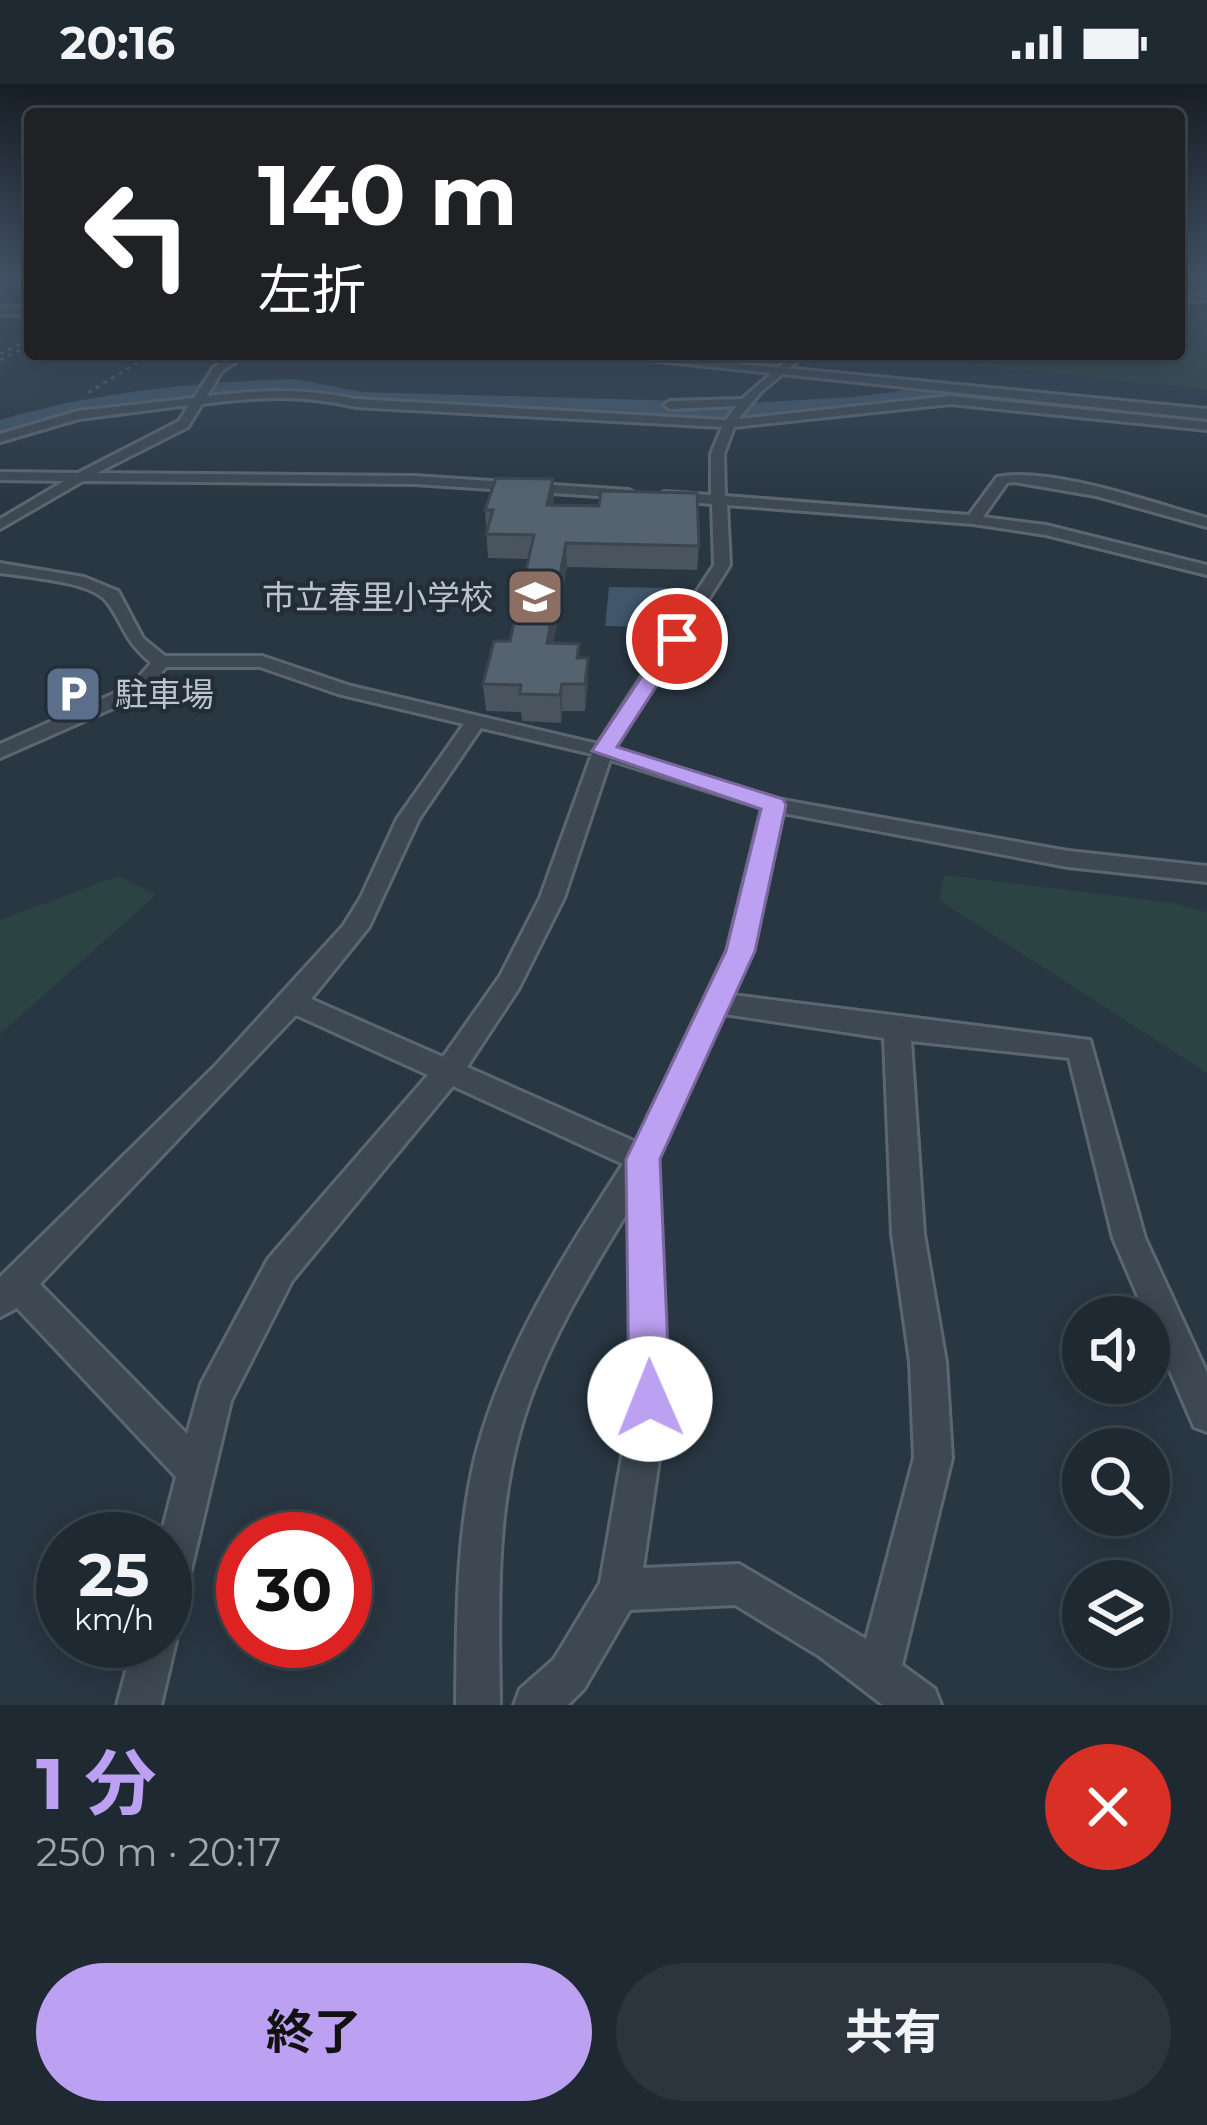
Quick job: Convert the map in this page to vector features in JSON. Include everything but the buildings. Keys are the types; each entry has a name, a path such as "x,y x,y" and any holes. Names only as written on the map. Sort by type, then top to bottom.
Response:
{"street":[{"path":"0,525 184,424 218,369 233,360"},
{"path":"671,360 1207,414"},
{"path":"187,1512 214,1396 280,1270 448,1072 510,981 552,898 603,751 722,565 725,539 718,450 745,402 792,360"},
{"path":"0,422 84,402 284,379 397,394 693,405 745,402"},
{"path":"0,438 78,416 199,400 311,393 356,403 731,422 950,400 1207,426"},
{"path":"0,476 414,480 719,500 1046,530 1207,571"},
{"path":"973,520 1002,480 1014,478 1098,492 1207,523"},
{"path":"0,568 84,583 112,595 136,640 161,662 262,661 345,690 603,751 774,805 1068,859 1207,874"},
{"path":"0,752 139,690 161,662"},
{"path":"197,1472 8,1293 292,1002 356,927 388,873 397,840 420,798 476,721"},
{"path":"478,1705 478,1574 502,1431 556,1299 643,1159 719,1003 740,951 774,805"},
{"path":"292,1002 643,1159"},
{"path":"719,1003 897,1029 1079,1048 1129,1238 1207,1414"},
{"path":"879,1672 933,1458 928,1362 908,1234 897,1029"},
{"path":"536,1705 569,1673 619,1590 650,1399 643,1159"},
{"path":"619,1590 739,1584 879,1672 919,1705"},
{"path":"139,1705 148,1668"}],"path":[{"path":"84,402 85,395 141,360"}],"green space":[{"path":"1185,355 1207,355 1207,389 975,366 970,360 1185,360"},
{"path":"944,875 1172,903 1207,912 1207,1073 939,900"},
{"path":"118,876 156,895 0,1034 0,920"}],"water":[{"path":"609,587 671,588 672,609 649,608 648,627 605,626"}],"waterway":[{"path":"0,430 58,412 232,389 293,387 363,400 751,412 854,406 953,392 1207,423"}],"place":[{"name":"市立春里小学校","path":"535,597"},
{"name":"駐車場","path":"73,694"}],"route":[{"path":"650,1399 643,1159 740,951 774,805 603,751 677,639"}]}
